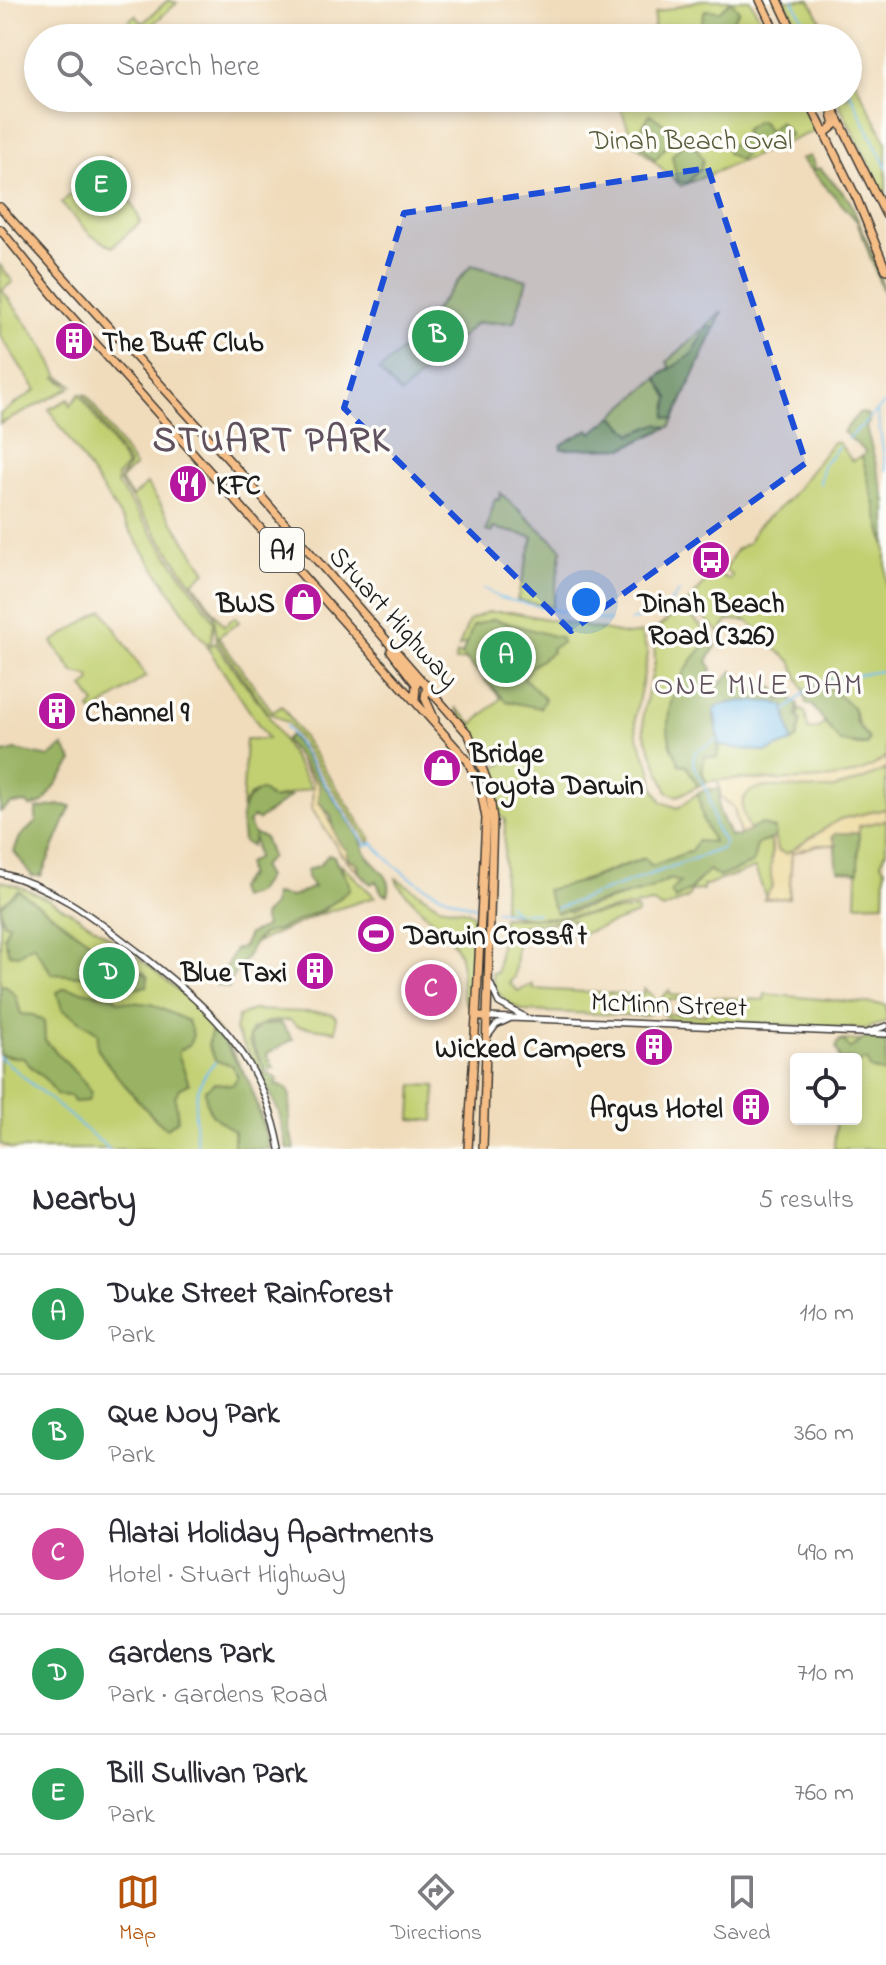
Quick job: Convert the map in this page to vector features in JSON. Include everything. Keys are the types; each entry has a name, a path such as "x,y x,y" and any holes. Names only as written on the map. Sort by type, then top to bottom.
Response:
{"main road":[{"path":"760,0 771,24"},
{"path":"778,0 789,24"},
{"path":"814,112 857,199 886,270"},
{"path":"825,133 835,125 831,112"},
{"path":"833,112 886,215"},
{"name":"Stuart Highway","path":"0,207 227,458 469,735 488,783 493,819 486,904"},
{"path":"3,234 16,226"},
{"name":"Stuart Highway","path":"3,234 468,761 483,799 486,828 488,970 483,1146"},
{"path":"120,369 133,356"},
{"path":"212,471 227,458"},
{"path":"312,583 325,572"},
{"path":"380,632 414,680 418,692 415,699"},
{"path":"427,685 425,698 436,722"},
{"name":"Stuart Highway","path":"468,1146 486,922"},
{"name":"McMinn Street","path":"476,1017 487,1017"},
{"path":"468,1146 483,1146"}],"street":[{"path":"0,873 55,891 80,907 208,1009 240,1048 259,1081 280,1149"},
{"path":"488,970 492,990 499,1003 516,1014 536,1019"},
{"name":"McMinn Street","path":"487,1017 886,1034"},
{"path":"487,1037 496,1025 514,1017"},
{"name":"McMinn Street","path":"860,1033 886,1026"}],"highlighted area":[{"path":"708,168 806,463 571,631 344,408 404,213"}],"green space":[{"path":"168,0 177,3 153,24 125,24 135,15 143,23"},
{"path":"700,0 750,0 763,24 654,24 655,13"},
{"path":"785,0 810,0 823,24 797,24"},
{"path":"731,1 739,11 730,24 701,24 705,10 720,11"},
{"path":"862,95 886,141 886,198 843,112 862,112"},
{"name":"Dinah Beach Oval","path":"622,112 813,112 822,128 681,186 634,143"},
{"path":"650,114 669,128 671,141 655,160 642,146 642,127"},
{"path":"757,121 763,122 768,131 780,122 791,135 757,153 751,146 739,160 727,153 727,147 746,137 744,130"},
{"path":"683,145 695,146 703,159 701,168 687,183 677,181 672,155"},
{"path":"810,156 815,165 813,170 820,168 849,199 876,263 886,300 857,221 801,159"},
{"path":"104,157 109,158 141,222 112,247 91,235 61,203 98,170 98,163"},
{"path":"0,265 13,282 2,290 44,347 58,375 74,386 55,377 70,388 0,424 0,414 36,390 0,335"},
{"path":"471,265 527,280 514,322 476,323 401,394 379,371 404,348"},
{"path":"722,312 671,426 624,448 561,449 561,445 589,429 591,433 597,430 670,367 667,362"},
{"path":"708,327 715,328 674,419 666,417 669,398 657,378 692,354"},
{"path":"80,394 127,466 117,477 117,484 211,616 214,623 211,642 207,644 199,635 49,409 69,399 70,406"},
{"path":"83,394 87,395 135,466 120,480 132,497 147,484 206,572 193,582 224,626 235,617 239,622 218,637 273,712 282,706 371,839 369,843 288,723 267,711 217,641 214,615 119,481 129,465"},
{"path":"859,413 867,414 869,422 866,427 886,502 886,547 862,456 866,452 843,432"},
{"path":"613,416 632,434 657,424 668,427 624,448 561,449 561,445 589,429 592,433"},
{"path":"833,442 839,443 852,461 862,456 886,547 886,756 869,768 849,776 706,782 702,771 704,756 717,757 720,746 760,750 787,743 797,738 799,709 805,712 808,730 819,728 824,723 842,740 866,745 853,707 817,687 804,691 791,661 747,621 728,620 720,633 688,603 714,572 730,580 732,575 725,570 736,550 748,543 757,527 789,499"},
{"path":"500,493 562,549 552,607 517,600 533,537 493,528 492,533 486,531 495,499 499,500"},
{"path":"682,608 713,638 686,671 670,713 672,746 679,764 686,765 698,786 678,796 668,793 644,732 643,714 655,662 654,631"},
{"path":"103,610 146,676 93,713 90,709 95,704 83,687 91,681 89,676 74,673 52,642"},
{"path":"487,612 511,612 628,635 641,633 648,654 635,717 637,734 652,773 654,788 662,802 678,808 698,793 703,820 714,842 652,866 644,858 556,890 553,904 570,912 650,889 670,879 680,882 674,888 675,899 690,890 709,870 730,873 753,863 756,844 771,840 773,885 766,898 755,868 703,886 703,890 691,891 688,898 663,909 653,903 575,915 532,917 515,915 503,909 505,819 498,815 490,770 503,764 500,757 487,761 455,707 473,724 501,698 466,660 455,661 457,654 463,655 466,643 459,647 469,621"},
{"path":"493,619 561,638 562,643 551,648 552,652 531,667 524,678 545,699 540,708 505,701 462,655 473,626"},
{"path":"713,638 716,646 707,661 712,669 704,686 714,690 733,671 750,691 767,685 777,690 779,700 790,697 798,704 797,717 801,720 797,738 792,742 786,711 773,702 720,705 714,710 717,758 705,756 702,771 706,782 698,786 686,765 679,764 668,727 669,713 685,671"},
{"path":"215,643 268,715 311,788 272,799 261,790 249,796 242,809 246,739 268,739 207,647"},
{"path":"822,683 853,707 856,722 869,739 867,745 840,742 812,705 806,703 804,691"},
{"path":"290,735 360,837 366,854 386,878 388,895 382,893 376,881 371,884 359,872 358,865 350,862 336,842 331,815 319,802 319,785 285,740"},
{"path":"63,746 73,761 43,803 30,807 27,803 11,804 0,812 0,754 16,750 49,757"},
{"path":"886,769 886,809 840,819 786,854 777,850 775,829 761,824 750,831 745,820 742,804 751,789 833,786 867,778"},
{"path":"719,789 719,811 730,836 737,837 761,824 775,829 775,838 757,844 753,863 719,877 709,870 690,890 675,899 671,892 680,882 670,879 650,889 556,913 546,890 585,881 645,858 652,866 691,851 697,841 713,842 703,820 698,793"},
{"path":"261,790 272,799 291,796 258,820 253,817 248,823 254,834 264,837 271,857 261,867 267,877 256,893 240,898 237,888 248,876 247,863 257,858 254,838 251,846 243,841 243,811 248,799"},
{"path":"71,806 41,876 32,876 14,851 20,837 36,822 36,809"},
{"path":"886,820 886,851 881,863 885,869 884,903 856,904 859,826"},
{"path":"836,833 859,833 858,872 839,870 832,837"},
{"path":"328,855 334,856 350,888 326,907 261,935 233,976 229,988 216,985 215,978 224,971 235,949 243,947 249,934 265,927 263,916 273,905 274,894 291,897 314,887 307,878 307,870 320,865"},
{"path":"341,864 375,897 315,916 255,943 264,932 323,911 347,891"},
{"path":"396,878 439,906 467,911 475,917 472,992 467,1005 462,992 457,949"},
{"path":"0,881 51,901 81,919 142,961 194,1005 222,1037 241,1067 255,1098 270,1149 12,1149 0,1144"},
{"path":"18,890 121,964 127,963 133,971 143,972 148,977 147,986 131,990 108,981 97,983 81,976 52,974 33,945 18,955 9,954 4,936 9,924 3,923 0,906"},
{"path":"637,909 637,914 574,937 573,920 519,926 514,977 509,983 518,991 533,984 533,989 643,995 644,989 653,996 652,1012 645,1016 525,1011 506,1001 498,992 492,973 497,973 503,917 550,919"},
{"path":"5,985 16,996 21,1014 33,1015 44,1021 45,1040 86,1084 91,1093 88,1101 74,1102 71,1096 56,1095 23,1058 0,1055 0,986"},
{"path":"65,988 114,997 118,1001 151,1004 188,1021 193,1035 189,1045 179,1051 179,1056 189,1084 179,1089 175,1097 178,1120 167,1128 129,1090 100,1053 98,1033 62,1009 57,992"},
{"path":"669,990 671,995 696,997 696,1000 668,1000 668,1014 705,1015 706,1010 711,1010 711,997 764,1000 765,994 886,1005 886,1022 865,1029 669,1019 661,1012 661,999"},
{"path":"252,1010 331,1013 336,1017 336,1031 297,1026 290,1020 267,1022 251,1030 249,1042 265,1072 261,1074 235,1030 238,1017"},
{"path":"281,1023 293,1039 267,1054 273,1067 265,1071 249,1036 261,1025"},
{"path":"217,1031 250,1084 270,1149 234,1149 234,1131 209,1110 205,1090 214,1083 232,1085 238,1077 232,1065 216,1061 208,1046 211,1032"},
{"path":"874,1037 886,1044 886,1073 870,1069 867,1060 862,1061 862,1053 838,1053 836,1048 838,1042 844,1041 850,1049 865,1038"},
{"path":"840,1040 886,1042 886,1149 834,1149 836,1125 862,1125 862,1053 839,1053"},
{"path":"267,1073 277,1078 276,1084 286,1088 290,1095 289,1128 295,1149 287,1149 279,1112 263,1080 262,1075"},
{"path":"413,1085 436,1086 434,1121 411,1119"}],"sand":[{"path":"886,756 886,769 834,788 767,787 753,790 745,797 743,810 750,831 740,835 734,808 721,797 718,780 830,778 871,767"},
{"path":"298,758 319,785 319,802 347,850 347,858 356,863 368,882 341,854 312,809 313,783"},
{"path":"886,809 886,820 859,826 859,833 836,833 832,837 837,845 818,845 792,853 789,898 764,899 773,885 771,840 775,838 777,850 786,854 840,819"}],"water":[{"name":"ONE MILE DAM","path":"743,701 773,702 784,706 792,742 766,752 720,746 714,710 720,705"}],"waterway":[{"path":"793,0 806,24"},
{"path":"859,112 886,167"},
{"path":"848,439 886,402"},
{"path":"877,411 886,470"},
{"path":"820,484 823,465 838,447"},
{"path":"483,588 500,598 579,615"},
{"path":"631,621 666,607 679,592"},
{"path":"592,618 610,621"},
{"path":"786,711 815,682 886,670"},
{"path":"286,726 366,845 373,843 397,867 439,894 488,910"},
{"path":"557,908 721,849 725,843 715,827 709,796 693,763 695,752 718,739"},
{"path":"508,904 515,913"},
{"path":"495,911 537,913"},
{"path":"0,1057 109,1149"},
{"path":"197,1149 195,1114 198,1092 215,1062"}],"place":[{"name":"Bill Sullivan Park","path":"101,186"},
{"name":"Que Noy Park","path":"438,336"},
{"name":"The Buff Club","path":"74,341"},
{"name":"KFC","path":"188,484"},
{"name":"Dinah Beach Road (326)","path":"711,560"},
{"name":"BWS","path":"303,602"},
{"name":"Duke Street Rainforest","path":"506,657"},
{"name":"Channel 9","path":"57,711"},
{"name":"Bridge Toyota Darwin","path":"442,768"},
{"name":"Darwin Crossfit","path":"376,934"},
{"name":"Blue Taxi","path":"315,971"},
{"name":"Gardens Park","path":"109,973"},
{"name":"Alatai Holiday Apartments","path":"431,990"},
{"name":"Wicked Campers","path":"654,1047"},
{"name":"Argus Hotel","path":"751,1107"}],"district":[{"name":"STUART PARK","path":"272,438"},
{"name":"ONE MILE DAM","path":"759,684"}]}
